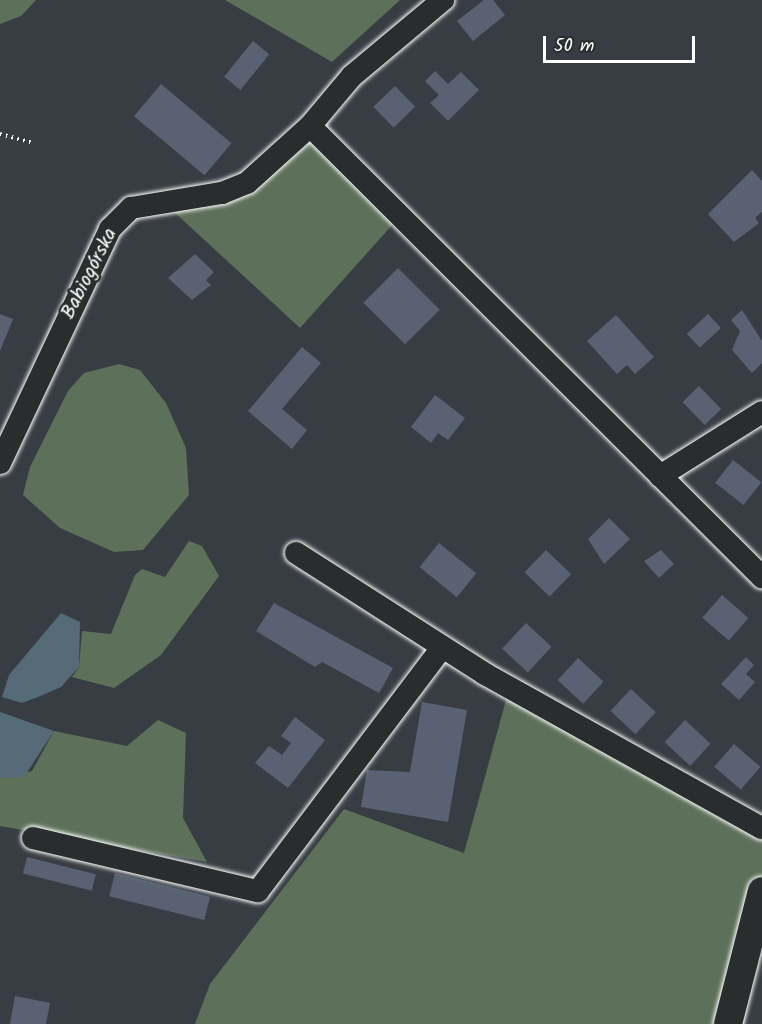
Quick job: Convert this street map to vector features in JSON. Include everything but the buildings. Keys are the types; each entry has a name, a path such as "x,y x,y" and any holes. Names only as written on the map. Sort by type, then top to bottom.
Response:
{"street":[{"name":"Babiogórska","path":"0,463 110,229 131,208 222,193 247,183 310,126 352,76 443,0"},
{"path":"310,126 762,577"},
{"path":"660,476 762,412"},
{"path":"296,553 442,648 762,828"},
{"path":"33,838 258,891 442,648"},
{"path":"728,1024 762,891"}],"path":[{"path":"0,134 34,143"}],"green space":[{"path":"0,0 36,0 21,16 0,24"},
{"path":"225,0 400,0 332,62"},
{"path":"312,142 393,224 300,328 173,211"},
{"path":"119,364 140,370 166,403 186,448 189,495 143,550 114,552 60,528 23,495 30,467 68,391 84,373"},
{"path":"189,541 202,546 219,576 161,655 114,688 72,677 79,667 82,631 111,634 135,575 142,569 165,577"},
{"path":"508,693 762,829 762,935 744,1024 195,1024 210,984 344,809 464,853"},
{"path":"158,720 186,733 183,818 207,862 0,826 0,778 32,771 54,731 127,746"}],"water":[{"path":"61,613 80,622 79,667 61,687 38,697 22,703 2,697 9,675"},
{"path":"0,712 54,731 24,777 0,778"}]}
